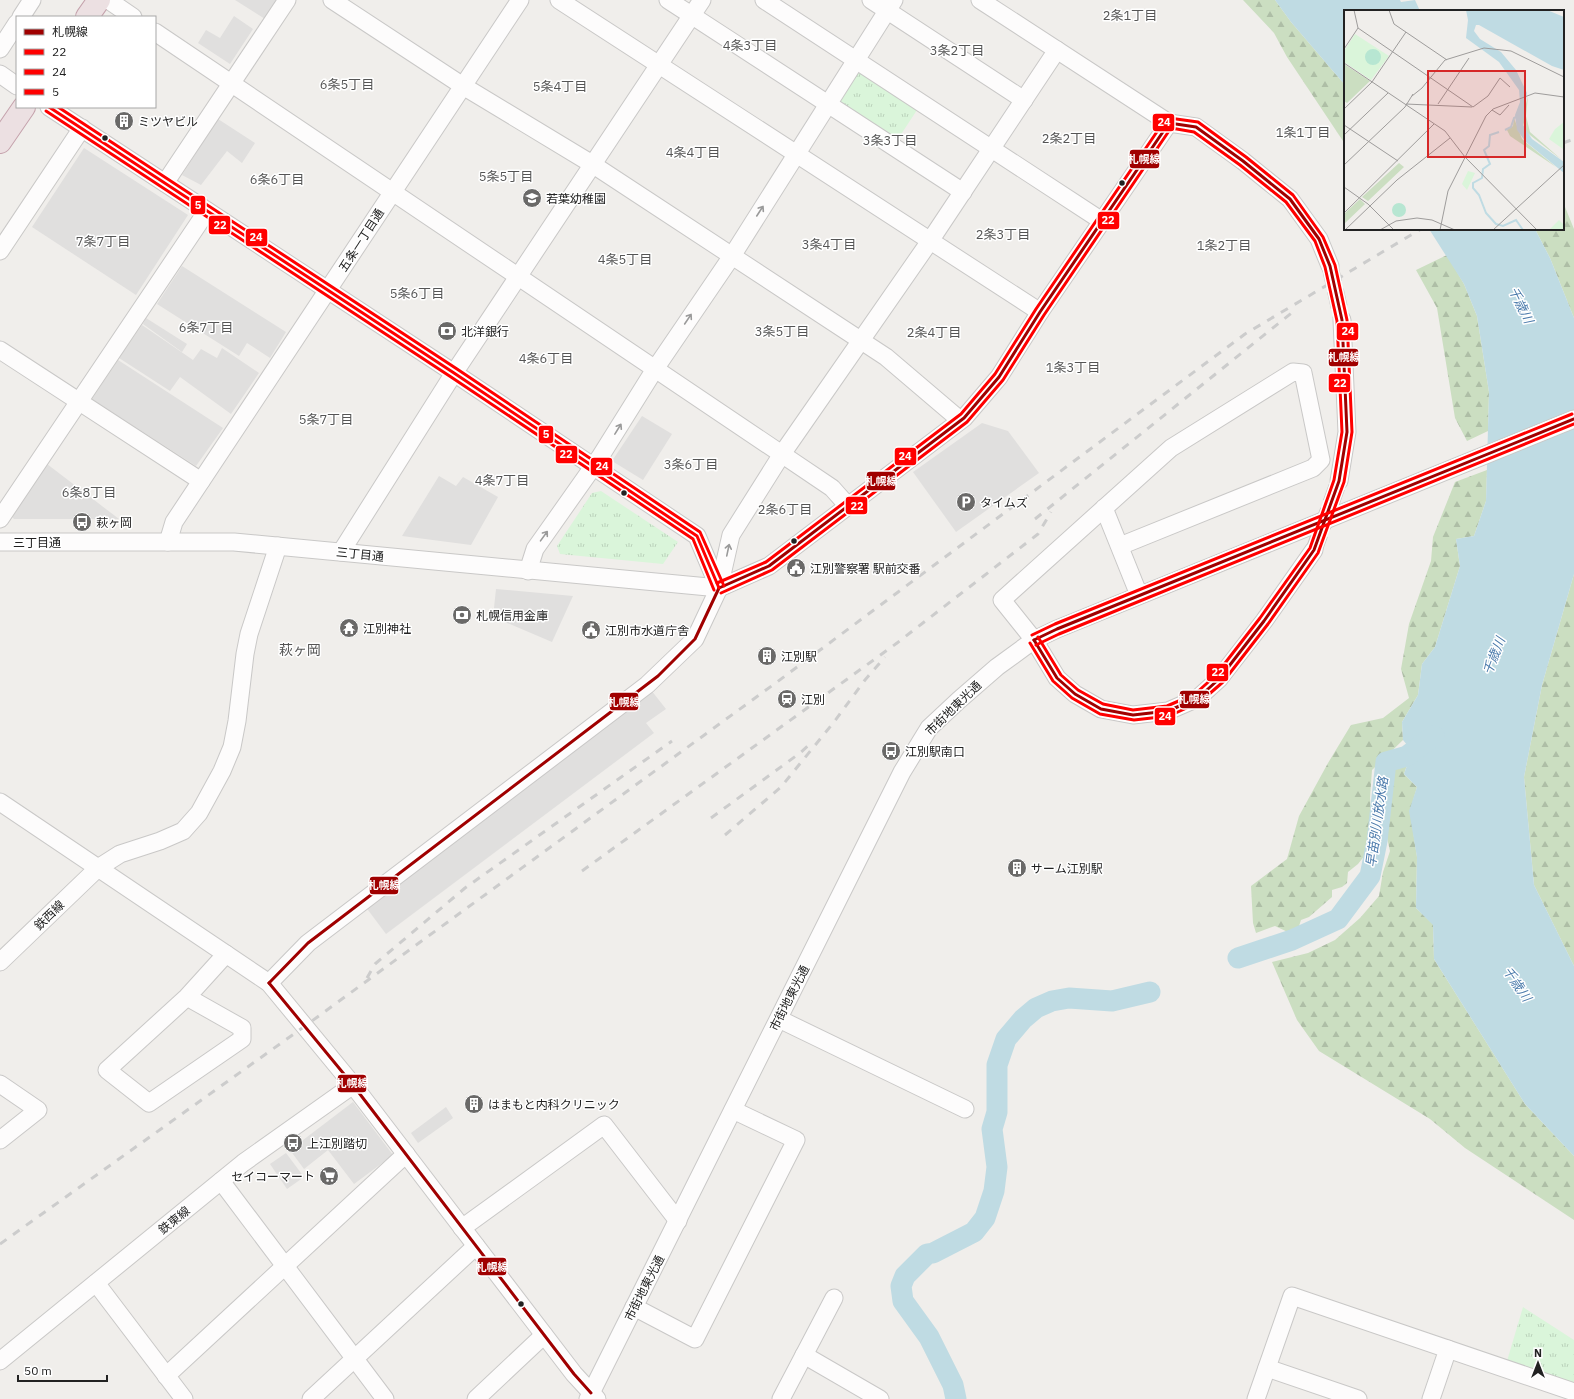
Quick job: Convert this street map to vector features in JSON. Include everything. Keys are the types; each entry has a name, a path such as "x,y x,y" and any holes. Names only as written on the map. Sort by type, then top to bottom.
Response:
{"highway":[{"path":"88,16 99,0"},
{"path":"0,142 23,108"}],"street":[{"path":"22,16 32,0"},
{"path":"108,0 132,16"},
{"path":"165,183 287,0"},
{"path":"332,0 463,86 592,164 861,340 886,357 960,420"},
{"name":"五条一丁目通","path":"168,542 174,522 520,0"},
{"path":"559,0 1040,312"},
{"path":"668,0 963,192"},
{"path":"341,552 454,373 658,64 702,0"},
{"path":"764,0 1102,221"},
{"path":"872,0 891,5 1024,100"},
{"path":"980,0 1169,123 1196,127 1243,160 1290,199 1319,239 1330,266"},
{"path":"528,571 535,548 594,467 655,369 732,256 891,5"},
{"path":"0,49 16,25"},
{"path":"156,33 832,488 848,506"},
{"path":"269,983 308,943 658,676 695,639 720,588 731,535 782,454 930,241 1057,50"},
{"path":"0,74 16,85"},
{"path":"51,108 454,373 696,536 720,588"},
{"path":"720,588 768,566 960,420 999,377 1040,312 1169,123"},
{"path":"0,251 82,128"},
{"path":"0,519 78,400 207,211"},
{"path":"1339,481 1347,432 1342,320"},
{"path":"0,350 201,481"},
{"path":"1120,546 1313,468 1321,460 1303,373 1293,372 1171,448 1002,600 1034,640 1057,678 1075,694 1101,709 1134,716 1168,711 1198,698 1220,679 1264,621 1314,550"},
{"name":"市街地東光通","path":"592,1397 634,1307 733,1110 915,749 929,728 958,700 997,667 1034,640 1057,629 1574,420"},
{"path":"1104,508 1139,596"},
{"name":"三丁目通","path":"0,542 234,542 720,588"},
{"name":"鉄西線","path":"0,962 98,868 120,854 160,841 183,830 199,813 222,770 232,747 249,634 278,546"},
{"path":"0,802 269,983 353,1085 592,1397"},
{"path":"186,996 242,1028 242,1039 149,1104 107,1070 186,996 226,954"},
{"path":"779,1019 965,1109"},
{"path":"0,1084 38,1110 0,1140"},
{"name":"鉄東線","path":"0,1361 221,1181 353,1085"},
{"path":"634,1307 695,1339 796,1140 733,1110"},
{"path":"462,1228 604,1125 678,1222"},
{"path":"166,1376 406,1154"},
{"path":"221,1181 385,1399"},
{"path":"311,1399 476,1246"},
{"path":"96,1283 184,1399"},
{"path":"1256,1399 1292,1296 1574,1392"},
{"path":"781,1399 834,1298"},
{"path":"476,1399 544,1335"},
{"path":"1431,1399 1448,1349"},
{"path":"804,1354 880,1399"},
{"path":"1267,1368 1358,1399"}],"green space":[{"path":"1243,0 1275,0 1291,22 1344,84 1344,142 1287,57 1274,33"},
{"path":"857,71 917,110 896,142 835,103"},
{"path":"1564,204 1574,229 1574,318 1550,258 1536,230 1564,230"},
{"path":"1447,255 1464,284 1477,316 1489,392 1488,431 1467,441 1455,418 1437,308 1416,270"},
{"path":"1487,470 1486,501 1474,536 1456,539 1460,566 1435,647 1422,664 1418,695 1402,722 1403,740 1372,770 1370,798 1372,832 1369,850 1358,864 1348,872 1347,883 1342,887 1332,890 1332,897 1309,917 1301,920 1298,929 1292,934 1275,926 1256,933 1253,923 1251,886 1287,859 1299,816 1351,725 1383,718 1409,698 1401,669 1409,624 1431,561 1433,537 1455,482"},
{"path":"601,491 678,542 663,564 560,554 557,546 592,493"},
{"path":"1574,574 1574,966 1534,885 1524,777 1542,685"},
{"path":"1409,759 1404,774 1417,787 1410,811 1417,857 1416,908 1433,924 1434,959 1525,1104 1574,1156 1574,1220 1465,1148 1430,1119 1319,1051 1297,1020 1272,962 1308,953 1335,940 1360,918 1379,896 1383,872 1390,851 1385,829 1387,805 1391,795 1389,786 1390,765"},
{"path":"1523,1307 1574,1340 1574,1383 1507,1361"}],"shaded area":[{"path":"235,0 277,0 265,19"},
{"path":"234,16 253,29 230,64 198,43 206,30 220,38"},
{"path":"218,119 255,143 242,163 227,151 201,185 182,175"},
{"path":"84,148 188,215 136,295 32,227"},
{"path":"182,266 286,332 270,358 247,343 239,356 157,304"},
{"path":"146,318 187,344 182,352 143,324"},
{"path":"142,325 193,360 201,349 217,358 222,348 259,373 231,414 180,377 170,391 119,358"},
{"path":"118,360 223,428 196,466 92,399"},
{"path":"642,416 672,434 643,480 612,461"},
{"name":"タイムズ","path":"982,423 1008,431 1039,473 956,532 913,472"},
{"path":"47,464 119,519 14,519 12,517"},
{"path":"439,476 456,486 463,477 498,497 471,545 402,536"},
{"path":"496,589 573,596 552,642 493,617"},
{"path":"651,690 666,709 646,723 654,733 386,934 365,906"},
{"path":"353,1102 393,1155 354,1184 328,1150 304,1169 290,1150"},
{"path":"446,1107 453,1118 418,1143 411,1133"},
{"path":"286,1153 304,1177 287,1189 270,1164"}],"water":[{"path":"1275,0 1400,0 1401,2 1415,0 1420,10 1344,10 1344,84 1291,22"},
{"name":"千歳川","path":"1430,230 1536,230 1550,258 1574,318 1574,574 1542,685 1524,777 1534,885 1574,966 1574,1156 1525,1104 1434,959 1433,925 1416,908 1417,857 1409,811 1417,787 1404,774 1412,751 1403,740 1402,722 1418,695 1422,664 1435,647 1460,566 1456,539 1474,536 1486,501 1489,392 1477,316 1464,284"}],"waterway":[{"name":"早苗別川放水路","path":"1238,958 1292,940 1338,919 1370,876 1377,841 1386,762 1407,756 1434,736"},
{"name":"早苗別川放水路","path":"956,1399 953,1385 929,1337 903,1301 901,1286 905,1276 927,1254 933,1253 974,1232 985,1218 994,1191 997,1167 992,1129 997,1112 997,1065 1006,1039 1023,1019 1036,1008 1052,1001 1069,998 1112,1001 1150,992"}],"tunnel":[{"path":"1330,266 1342,320"},
{"path":"1314,550 1339,481"}],"railway":[{"path":"1564,143 1574,139"},
{"path":"0,1244 305,1026 777,682 1245,334 1419,230"},
{"path":"1035,519 1294,311"},
{"path":"582,871 897,643 1038,534 1051,512"},
{"path":"725,835 781,787 834,722 865,680 885,657"},
{"path":"367,978 375,964 465,888 672,741"},
{"path":"711,818 800,753 810,744"}],"transit line":[{"name":"5","path":"51,108 454,373 697,536 719,588"},
{"name":"24","path":"60,108 457,369 700,532 724,586"},
{"name":"22","path":"46,111 451,377 693,539 714,590"},
{"name":"24","path":"717,583 766,562 961,414 995,374 1036,309 1165,120 1169,118 1198,122 1246,157 1293,195 1323,237 1335,265 1347,320 1352,432 1344,482 1318,553 1268,624 1223,682 1200,702 1169,716 1134,720 1100,714 1072,698 1053,681 1030,643"},
{"name":"札幌線","path":"719,588 769,566 964,418 999,377 1040,312 1169,123 1196,127 1243,161 1290,199 1319,239 1330,266 1342,320 1347,432 1339,481 1314,550 1264,621 1219,679 1198,698 1168,711 1133,715 1101,709 1075,694 1057,678 1034,640"},
{"name":"22","path":"721,593 772,570 967,422 1003,380 1044,315 1171,128 1194,132 1240,165 1286,202 1315,241 1325,267 1337,321 1342,432 1334,480 1310,548 1260,618 1215,676 1195,694 1167,706 1133,710 1103,704 1078,690 1061,675 1038,637"},
{"name":"24","path":"1032,635 1055,624 1572,414"},
{"name":"札幌線","path":"1034,640 1057,629 1574,419"},
{"name":"22","path":"1036,645 1059,634 1574,424"},
{"name":"札幌線","path":"269,983 308,943 658,676 695,639 719,588"},
{"name":"札幌線","path":"269,983 353,1085 574,1374 591,1393"}],"place":[{"name":"ミツヤビル","path":"124,121"},
{"name":"若葉幼稚園","path":"532,198"},
{"name":"北洋銀行","path":"447,331"},
{"name":"タイムズ","path":"966,502"},
{"name":"萩ヶ岡","path":"82,522"},
{"name":"江別警察署 駅前交番","path":"796,568"},
{"name":"札幌信用金庫","path":"462,615"},
{"name":"江別神社","path":"349,628"},
{"name":"江別市水道庁舎","path":"591,630"},
{"name":"江別駅","path":"767,656"},
{"name":"江別","path":"787,699"},
{"name":"江別駅南口","path":"891,751"},
{"name":"サーム江別駅","path":"1017,868"},
{"name":"はまもと内科クリニック","path":"474,1104"},
{"name":"上江別踏切","path":"293,1143"},
{"name":"セイコーマート","path":"329,1176"}],"district":[{"name":"2条1丁目","path":"1130,15"},
{"name":"4条3丁目","path":"750,45"},
{"name":"3条2丁目","path":"957,50"},
{"name":"6条5丁目","path":"347,84"},
{"name":"5条4丁目","path":"560,86"},
{"name":"1条1丁目","path":"1303,132"},
{"name":"2条2丁目","path":"1069,138"},
{"name":"3条3丁目","path":"890,140"},
{"name":"4条4丁目","path":"693,152"},
{"name":"5条5丁目","path":"506,176"},
{"name":"6条6丁目","path":"277,179"},
{"name":"2条3丁目","path":"1003,234"},
{"name":"7条7丁目","path":"103,241"},
{"name":"3条4丁目","path":"829,244"},
{"name":"1条2丁目","path":"1224,245"},
{"name":"4条5丁目","path":"625,259"},
{"name":"5条6丁目","path":"417,293"},
{"name":"6条7丁目","path":"206,327"},
{"name":"3条5丁目","path":"782,331"},
{"name":"2条4丁目","path":"934,332"},
{"name":"4条6丁目","path":"546,358"},
{"name":"1条3丁目","path":"1073,367"},
{"name":"5条7丁目","path":"326,419"},
{"name":"3条6丁目","path":"691,464"},
{"name":"4条7丁目","path":"502,480"},
{"name":"6条8丁目","path":"89,492"},
{"name":"2条6丁目","path":"785,509"},
{"name":"萩ヶ岡","path":"300,650"}]}
